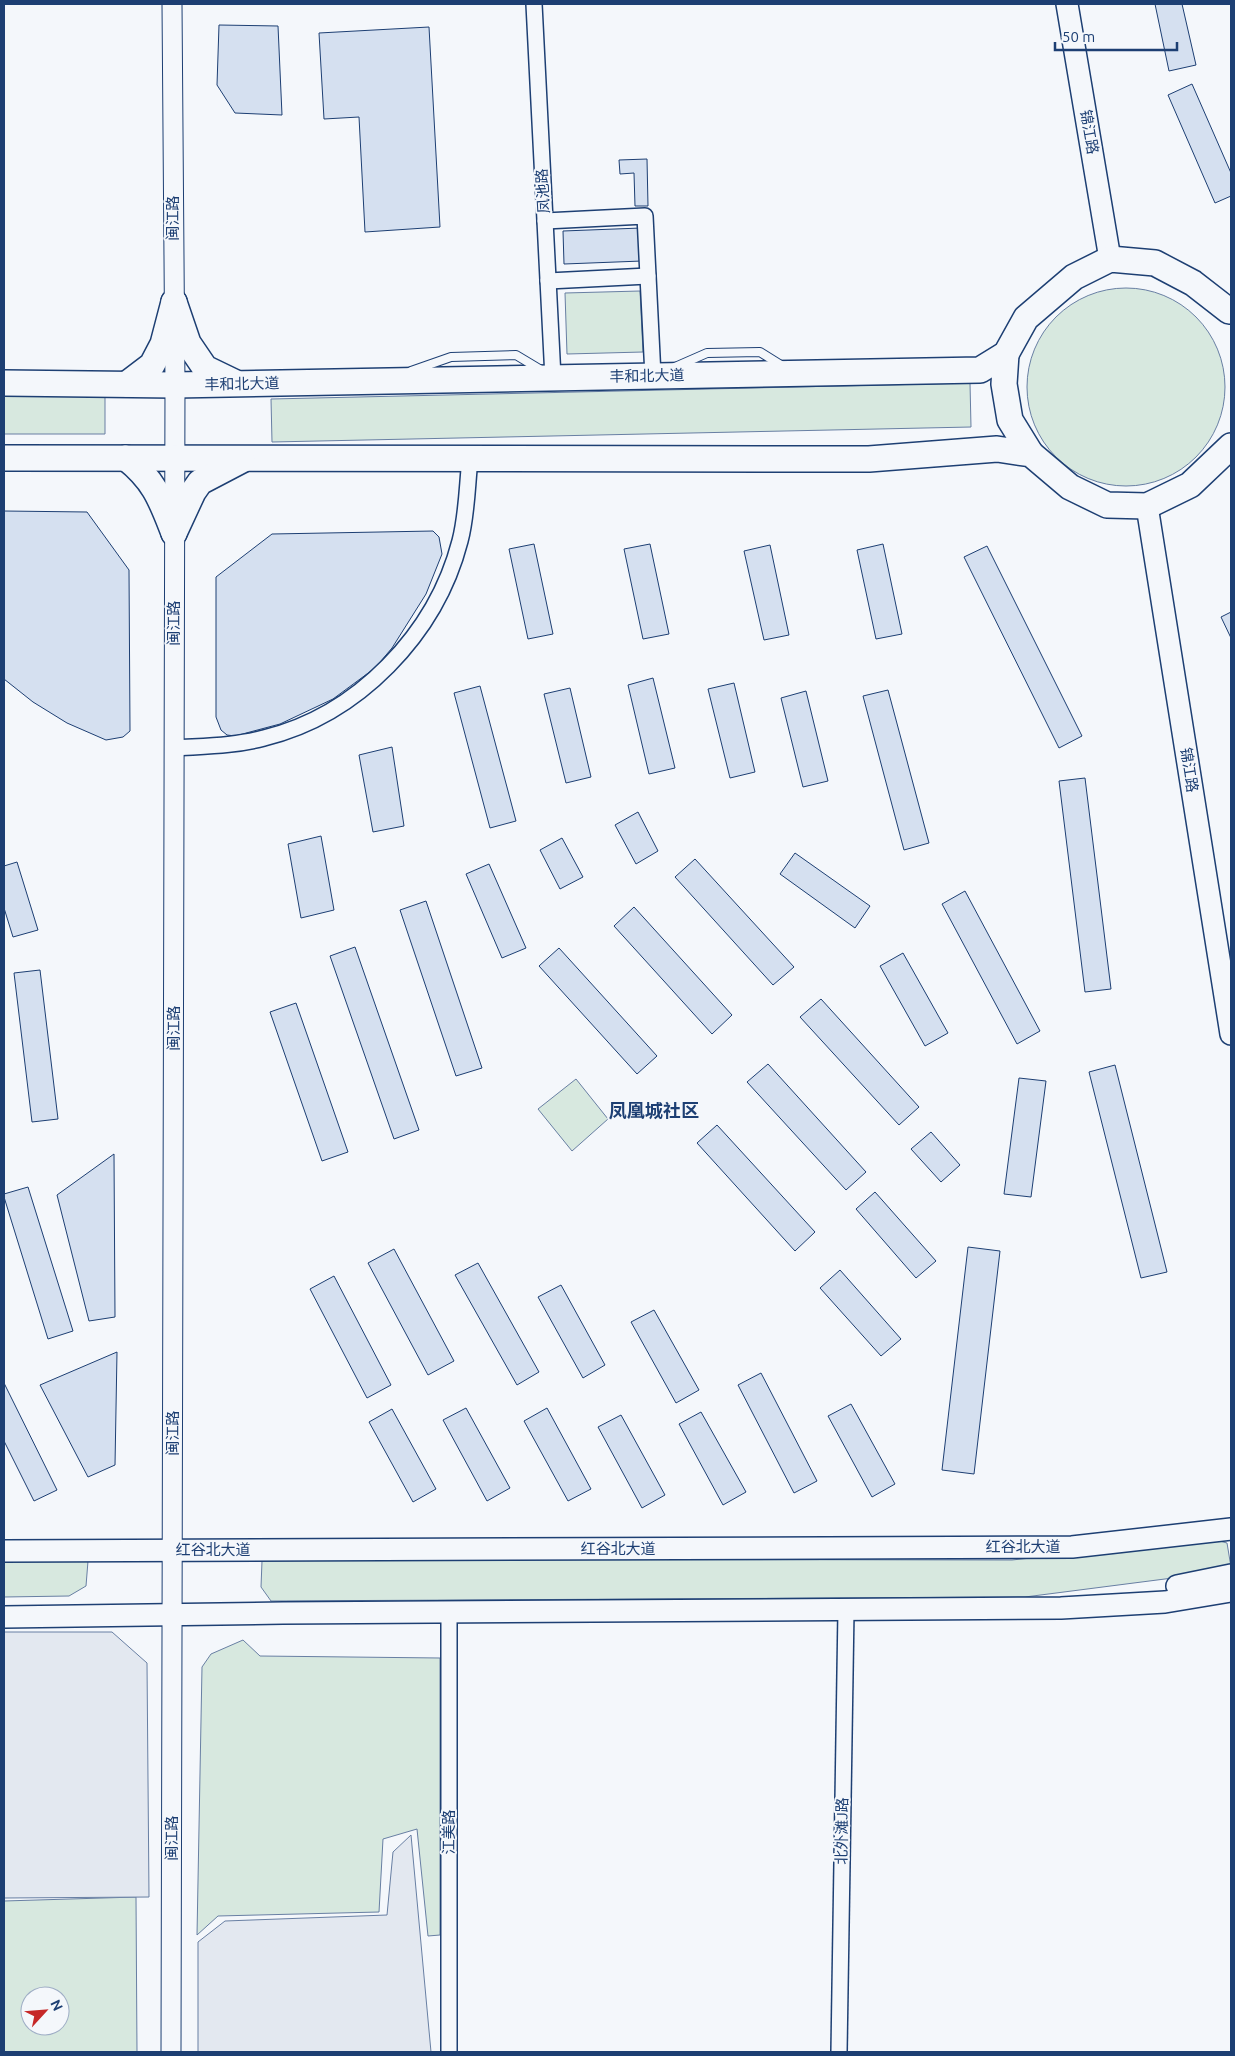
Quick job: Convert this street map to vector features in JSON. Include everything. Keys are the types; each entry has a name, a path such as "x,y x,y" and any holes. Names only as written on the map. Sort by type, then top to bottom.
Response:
{"highway":[{"name":"丰和北大道","path":"4,383 175,385 980,370 1006,354 1026,318 1074,277 1110,260 1155,263 1193,283 1230,313"},
{"path":"174,302 188,343 205,368 237,384"},
{"path":"127,384 152,365 163,344 174,302"},
{"path":"1006,354 1004,384 1010,420 1031,454 1070,487 1107,505 1147,506 1190,485 1231,446"},
{"path":"4,458 869,459 997,449 1031,454"},
{"path":"126,458 144,472 152,484 174,534"},
{"path":"174,534 193,492 200,482 244,459"}],"main road":[{"name":"锦江路","path":"1067,4 1110,260"},
{"name":"锦江路","path":"1147,506 1231,1034"},
{"name":"红谷北大道","path":"4,1551 1072,1547 1231,1529"},
{"path":"1062,1608 1231,1576"},
{"path":"4,1617 173,1614 1062,1608 1165,1602 1231,1592"}],"street":[{"name":"闽江路","path":"171,2052 175,385 172,4"},
{"name":"凤池路","path":"534,4 553,378"},
{"path":"545,221 645,216 653,376"},
{"path":"548,281 648,276"},
{"path":"174,748 263,739 296,728 329,714 368,684 400,655 426,622 447,581 460,540 470,459"},
{"name":"北外滩J路","path":"839,2052 846,1610"},
{"name":"江美路","path":"449,1612 449,2052"}],"shaded area":[{"path":"1126,288 1155,292 1173,300 1196,317 1213,340 1221,358 1225,387 1221,416 1213,434 1196,457 1173,474 1155,482 1126,486 1097,482 1079,474 1056,457 1039,434 1031,416 1027,387 1031,358 1039,340 1056,317 1079,300 1097,292"},
{"path":"640,291 643,352 567,354 565,293"},
{"path":"970,383 971,427 272,442 271,399"},
{"path":"105,390 105,434 4,434 4,391"},
{"path":"576,1079 608,1119 572,1151 538,1109"},
{"path":"1212,1539 1227,1543 1231,1567 1227,1571 1025,1597 271,1601 261,1587 262,1561 266,1557 287,1559 1012,1560"},
{"path":"4,1558 88,1561 86,1586 69,1596 4,1597"},
{"path":"4,1632 112,1632 147,1663 149,1897 4,1898"},
{"path":"243,1640 260,1656 440,1658 440,1935 428,1936 417,1829 383,1839 379,1912 218,1916 197,1935 202,1667 211,1654"},
{"path":"411,1835 431,2052 198,2052 198,1942 225,1921 387,1915 393,1852"},
{"path":"136,1897 137,2052 4,2052 4,1901"}],"building":[{"path":"1155,4 1182,4 1196,65 1169,71"},
{"path":"219,25 278,26 282,115 235,113 217,85"},
{"path":"429,27 440,227 365,232 359,117 324,119 319,33"},
{"path":"1192,84 1231,173 1231,196 1215,203 1168,95"},
{"path":"647,159 648,206 635,206 634,173 620,174 619,160"},
{"path":"641,228 642,261 564,264 563,231"},
{"path":"4,511 87,512 129,570 130,731 123,737 106,740 67,723 33,702 4,679"},
{"path":"433,531 439,537 442,554 426,594 392,648 375,668 333,699 280,724 235,736 227,735 221,730 216,717 216,577 272,534"},
{"path":"534,544 553,634 528,639 509,549"},
{"path":"650,544 669,634 643,639 624,549"},
{"path":"883,544 902,634 876,639 857,550"},
{"path":"770,545 789,635 764,640 744,551"},
{"path":"987,546 1082,736 1059,748 964,557"},
{"path":"1231,612 1231,638 1221,617"},
{"path":"653,678 675,768 649,774 628,685"},
{"path":"734,683 755,772 730,778 708,689"},
{"path":"480,686 516,821 490,828 454,693"},
{"path":"570,688 591,777 566,783 544,694"},
{"path":"888,690 929,843 904,850 863,696"},
{"path":"806,691 828,781 803,787 781,698"},
{"path":"392,747 404,826 373,832 359,755"},
{"path":"1085,778 1111,989 1085,992 1059,781"},
{"path":"638,812 658,851 636,864 615,825"},
{"path":"321,836 334,910 301,918 288,844"},
{"path":"562,838 583,877 560,889 540,850"},
{"path":"795,853 870,906 855,928 780,874"},
{"path":"695,859 794,967 773,985 675,877"},
{"path":"17,862 38,930 13,937 4,908 4,866"},
{"path":"489,864 526,948 502,958 466,874"},
{"path":"965,891 1040,1031 1017,1044 942,904"},
{"path":"426,901 482,1068 456,1076 400,910"},
{"path":"634,907 732,1015 712,1034 614,926"},
{"path":"355,947 419,1130 394,1139 330,956"},
{"path":"559,948 657,1056 637,1074 539,966"},
{"path":"903,953 948,1033 925,1046 880,966"},
{"path":"40,970 58,1119 32,1122 14,973"},
{"path":"821,999 919,1107 899,1125 800,1017"},
{"path":"296,1003 348,1152 322,1161 270,1012"},
{"path":"768,1064 866,1172 846,1190 747,1082"},
{"path":"1115,1065 1167,1272 1141,1278 1089,1072"},
{"path":"1019,1078 1046,1081 1031,1197 1004,1194"},
{"path":"717,1125 815,1232 795,1251 697,1143"},
{"path":"931,1132 960,1165 941,1182 911,1149"},
{"path":"114,1154 115,1317 89,1321 57,1195"},
{"path":"28,1187 73,1331 48,1339 4,1197 4,1194"},
{"path":"875,1192 936,1261 916,1278 856,1209"},
{"path":"968,1247 1000,1251 974,1474 942,1470"},
{"path":"394,1249 454,1361 428,1375 368,1263"},
{"path":"478,1263 539,1372 517,1385 455,1275"},
{"path":"840,1270 901,1339 881,1356 820,1288"},
{"path":"334,1276 391,1385 367,1398 310,1289"},
{"path":"561,1285 605,1365 583,1378 538,1297"},
{"path":"654,1310 699,1390 676,1403 631,1322"},
{"path":"117,1352 115,1465 88,1477 40,1385"},
{"path":"761,1373 817,1481 794,1493 738,1385"},
{"path":"4,1383 57,1490 34,1501 4,1441"},
{"path":"851,1404 895,1484 872,1497 828,1416"},
{"path":"466,1408 510,1488 487,1501 443,1420"},
{"path":"547,1408 591,1489 568,1501 524,1421"},
{"path":"392,1409 436,1489 413,1502 369,1422"},
{"path":"701,1412 746,1492 723,1505 679,1424"},
{"path":"621,1415 665,1495 642,1508 598,1427"}],"district":[{"name":"凤凰城社区","path":"654,1111"}]}
